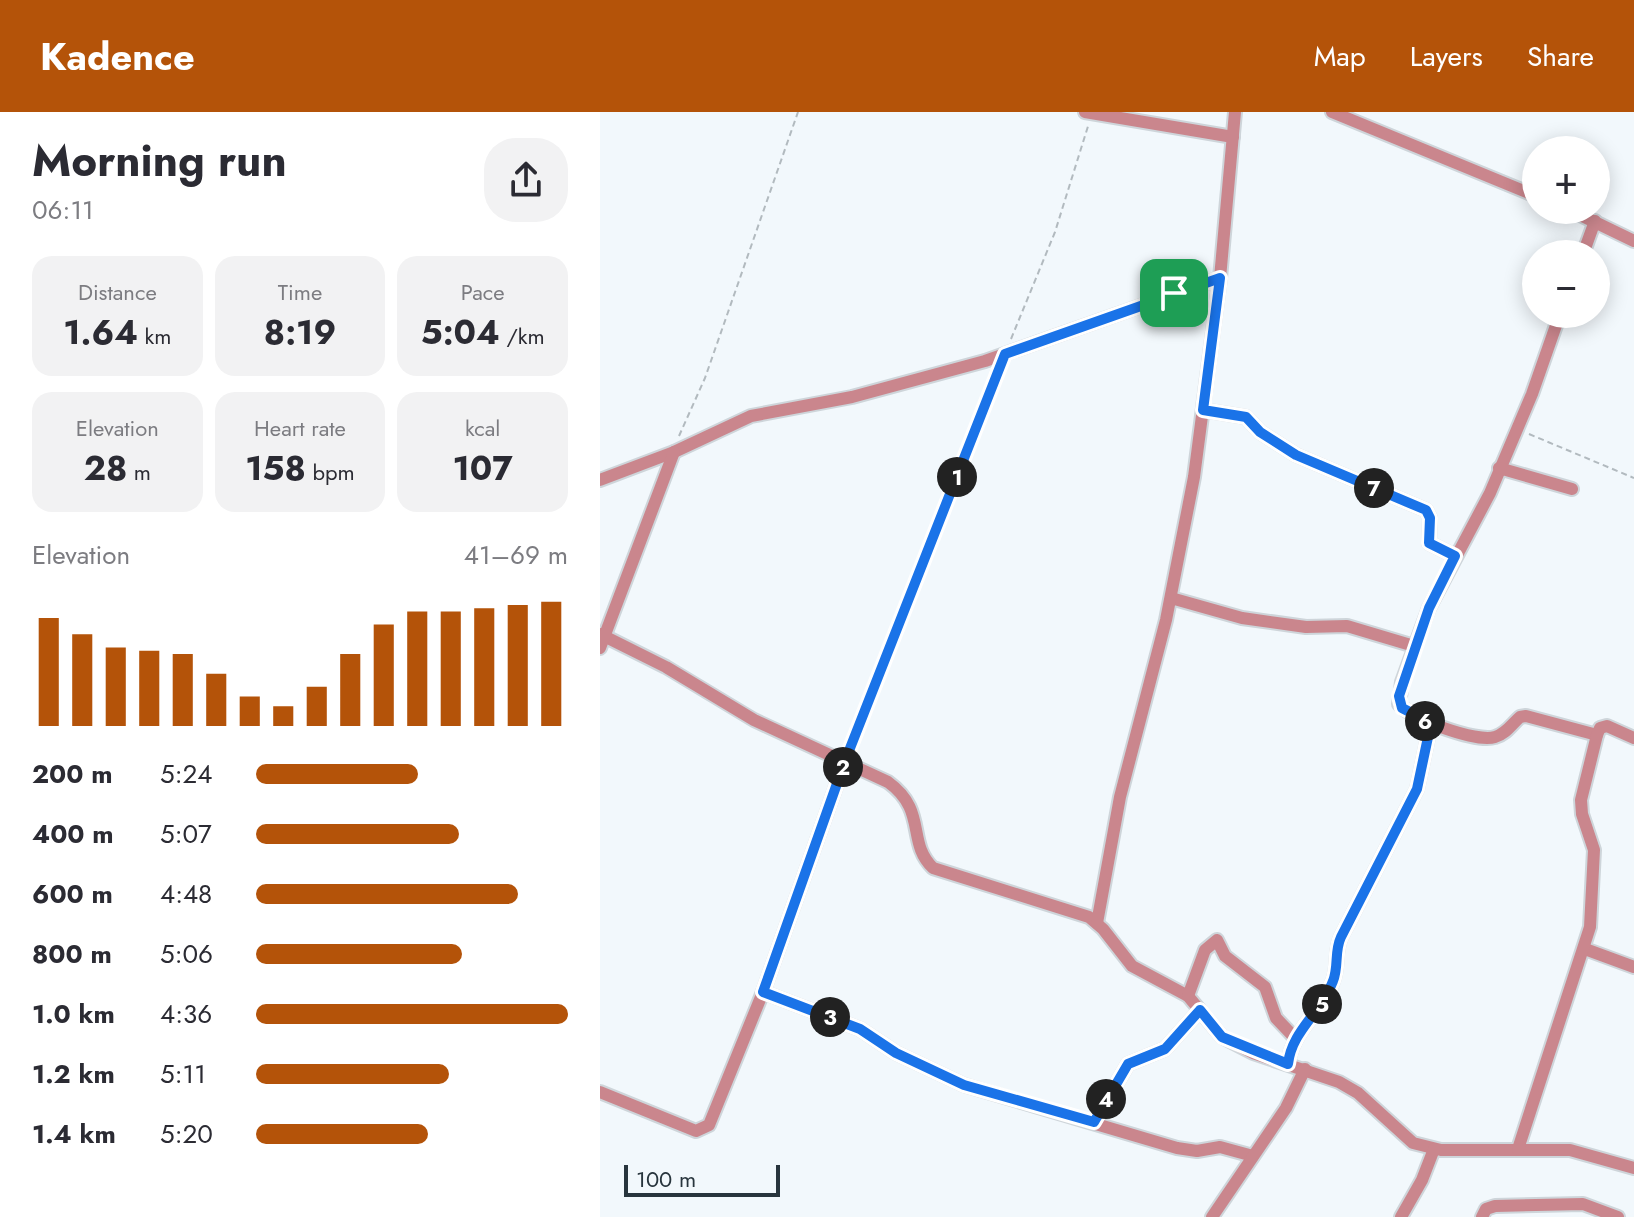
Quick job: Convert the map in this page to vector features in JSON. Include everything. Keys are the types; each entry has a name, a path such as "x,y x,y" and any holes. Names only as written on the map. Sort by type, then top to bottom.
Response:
{"street":[{"path":"1097,923 1124,779 1171,598 1194,477 1220,278 1235,112"},
{"path":"1332,112 1522,190"},
{"path":"1088,113 1233,137"},
{"path":"1601,224 1634,241"},
{"path":"600,480 674,452 760,413 852,397 1005,354 1220,278"},
{"path":"1555,328 1517,429 1414,646 1399,704 1409,713 1431,723 1483,739 1497,737 1520,717 1526,716 1597,735"},
{"path":"1203,410 1246,417 1260,432 1296,455 1426,510 1430,518 1429,543 1455,556"},
{"path":"674,452 601,639 666,667 754,720 845,761 904,794 912,807 928,863 941,873 1078,912 1097,923 1132,966 1188,996 1222,1037 1348,1087 1407,1139 1434,1149 1581,1151 1634,1168"},
{"path":"1499,468 1572,489"},
{"path":"1171,598 1242,618 1306,627 1347,626 1414,646"},
{"path":"1288,1064 1295,1038 1329,990 1336,971 1337,945 1417,789 1431,723"},
{"path":"1518,1149 1585,949 1592,909 1594,850 1582,814 1581,800 1597,735 1600,728 1607,726 1634,738"},
{"path":"600,1092 696,1131 706,1129 763,992 845,761"},
{"path":"1188,996 1205,950 1217,940 1225,956 1265,987 1276,1018 1295,1038"},
{"path":"1585,949 1634,967"},
{"path":"763,992 860,1029 896,1053 964,1085 1189,1150 1220,1147 1253,1156"},
{"path":"1094,1122 1128,1064 1165,1049 1200,1010"},
{"path":"1212,1217 1290,1101 1305,1069"},
{"path":"1401,1217 1422,1180 1434,1149"},
{"path":"1482,1217 1486,1209 1495,1206 1575,1204 1618,1217"}],"path":[{"path":"674,452 705,378 798,112"},
{"path":"845,761 1059,219 1088,113"},
{"path":"1517,429 1634,478"}],"route":[{"path":"1220,278 1203,410 1246,417 1260,432 1296,455 1426,510 1430,518 1429,543 1455,556 1429,608 1399,696 1402,708 1431,723 1417,789 1341,937 1335,951 1333,981 1313,1017 1295,1038 1288,1064 1253,1053 1222,1037 1200,1010 1165,1049 1136,1058 1128,1064 1094,1122 964,1085 896,1053 860,1029 763,992 821,824 1005,354 1174,293 1220,278"}]}
